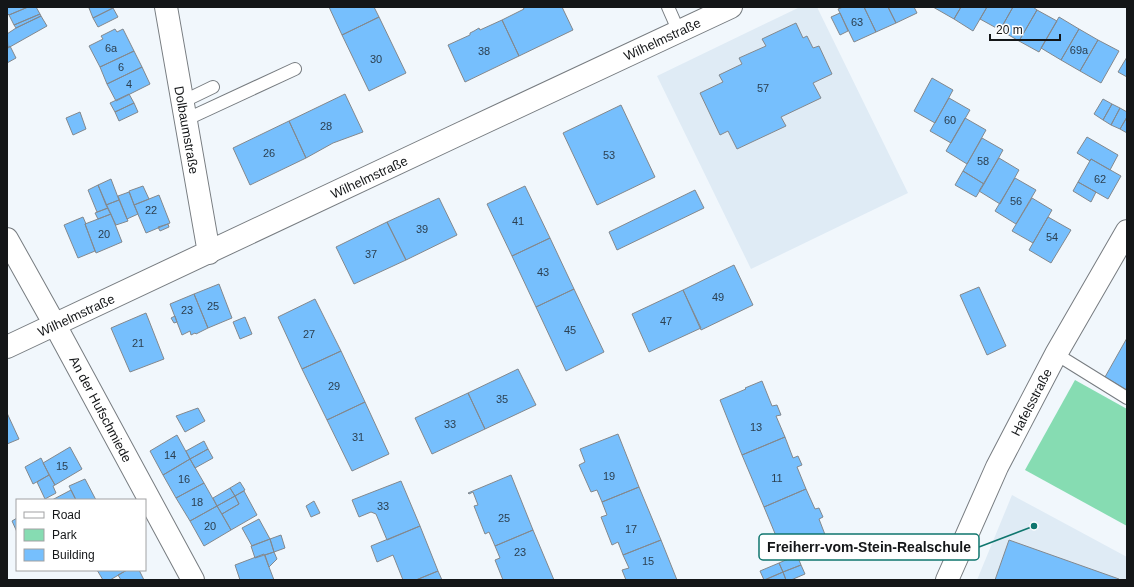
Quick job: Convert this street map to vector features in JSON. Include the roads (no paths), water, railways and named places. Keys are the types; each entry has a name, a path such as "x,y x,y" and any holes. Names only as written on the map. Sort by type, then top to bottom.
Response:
{"street":[{"name":"Dolbaumstraße","path":"166,7 209,253"},
{"name":"Wilhelmstraße","path":"7,348 452,136 731,7"},
{"name":"Hafelsstraße","path":"947,580 997,467 1056,354 1127,231"},
{"name":"An der Hufschmiede","path":"7,239 56,325 193,580"}],"lane":[{"path":"668,7 679,32"},
{"path":"184,111 295,69"},
{"path":"184,111 213,87"},
{"path":"1056,354 1127,398"}],"place":[{"name":"Freiherr-vom-Stein-Realschule","path":"1034,526"}]}
